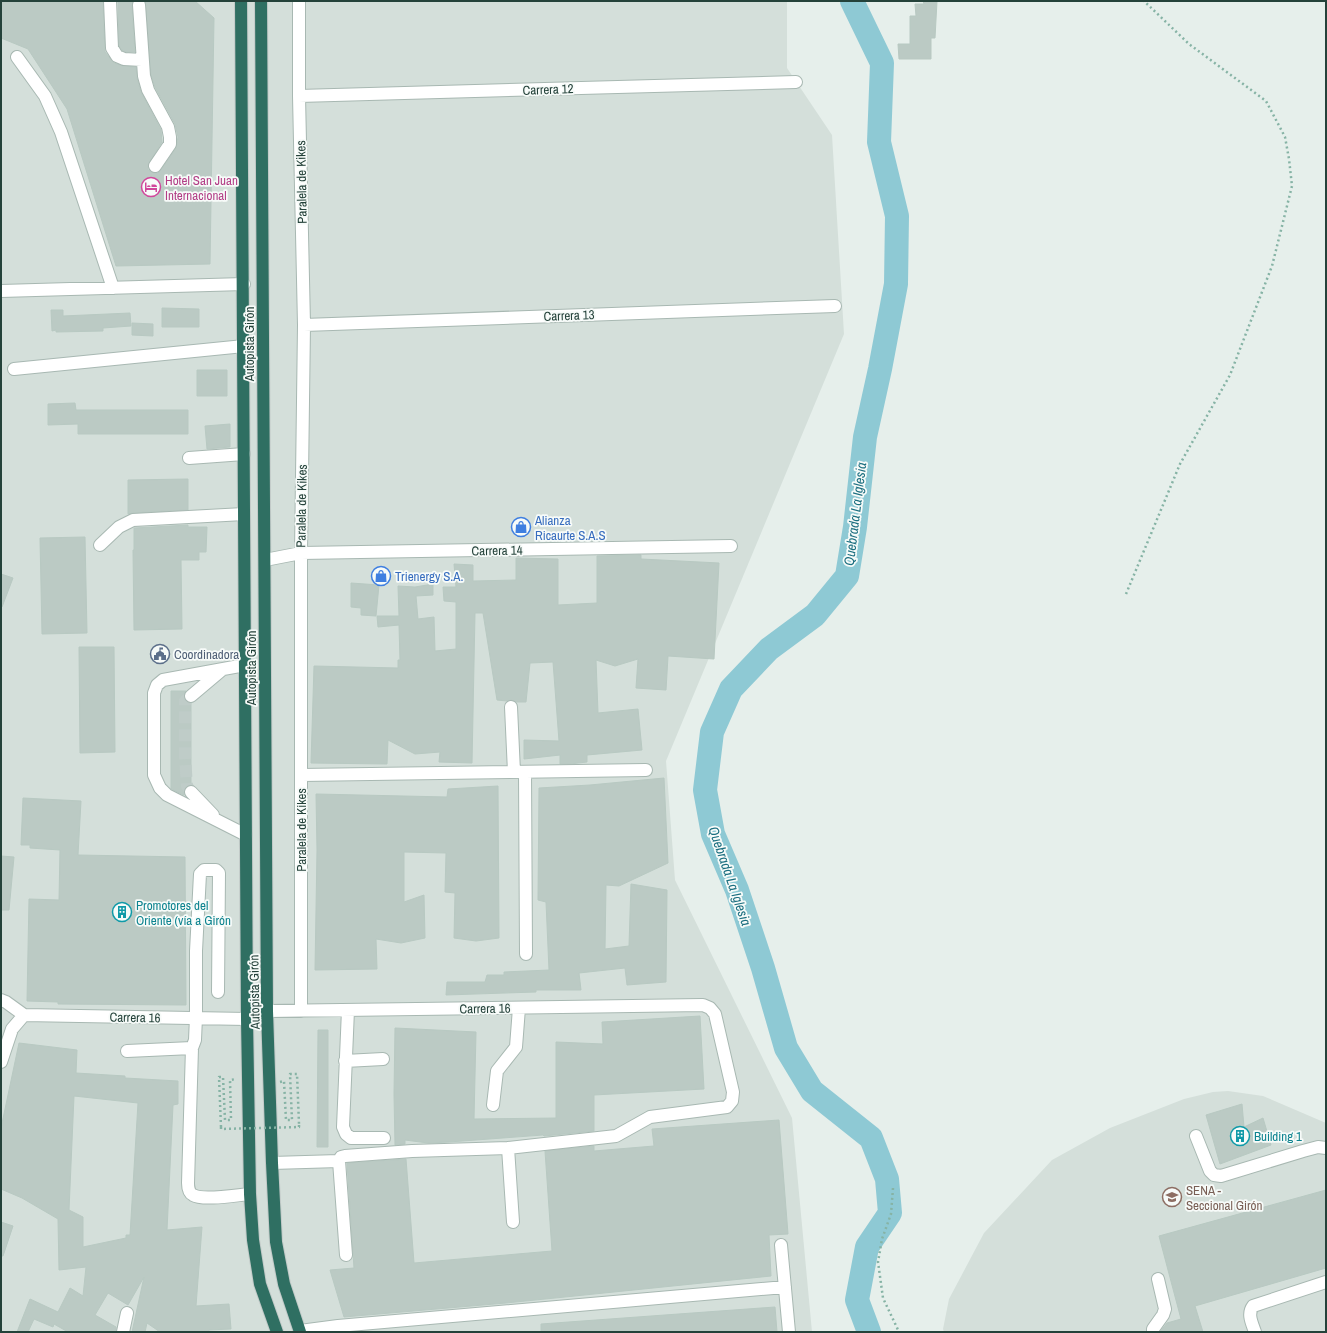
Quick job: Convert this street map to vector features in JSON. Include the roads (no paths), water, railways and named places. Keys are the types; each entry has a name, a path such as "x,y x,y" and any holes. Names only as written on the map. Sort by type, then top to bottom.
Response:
{"highway":[{"name":"Autopista Girón","path":"241,1 244,284 246,1019 250,1194 253,1240 260,1284 277,1332"},
{"name":"Autopista Girón","path":"261,1 268,1011 272,1163 276,1242 284,1284 300,1331"}],"street":[{"path":"110,1 112,48 117,56 124,59 142,60"},
{"name":"Paralela de Kikes","path":"299,1 299,96 304,325 300,553 301,1011"},
{"path":"139,6 144,76 148,90 168,126 170,137 170,144 155,166"},
{"path":"17,57 45,96 61,132 113,288"},
{"name":"Carrera 12","path":"299,96 796,82"},
{"path":"1,291 244,284"},
{"name":"Carrera 13","path":"304,325 835,306"},
{"path":"14,369 244,346"},
{"path":"189,458 244,454"},
{"path":"100,545 119,527 133,520 244,514"},
{"name":"Carrera 14","path":"265,560 300,553 731,546"},
{"path":"244,665 163,680 157,685 154,693 154,775 160,788 167,795 246,835"},
{"path":"191,696 224,668"},
{"path":"511,707 520,772 526,954"},
{"path":"301,775 646,770"},
{"path":"192,792 220,822"},
{"path":"218,992 219,873 216,870 204,870 200,874 196,951 196,1018 195,1040 192,1048 188,1183 190,1192 193,1195 207,1198 250,1194"},
{"path":"196,951 219,951"},
{"path":"1,1000 24,1015 12,1029 1,1062"},
{"name":"Carrera 16","path":"268,1011 703,1005 710,1008 715,1014 733,1092 732,1101 727,1106 650,1117 616,1136 508,1148"},
{"path":"493,1105 497,1071 516,1047 519,1008"},
{"path":"348,1010 343,1127 346,1134 351,1138 384,1138"},
{"name":"Carrera 16","path":"24,1015 246,1019"},
{"path":"127,1051 192,1048"},
{"path":"345,1061 383,1059"},
{"path":"1196,1136 1210,1171 1214,1175 1221,1176 1318,1147 1326,1148"},
{"path":"346,1255 339,1161 341,1157 345,1156 412,1151 508,1148 513,1222"},
{"path":"272,1163 339,1161"},
{"path":"781,1245 789,1332"},
{"path":"1153,1332 1153,1329 1163,1315 1165,1309 1158,1279"},
{"path":"1255,1332 1250,1314 1250,1309 1253,1306 1326,1282"},
{"path":"300,1331 338,1326 785,1287"},
{"path":"124,1332 127,1313"}],"waterway":[{"name":"Quebrada La Iglesia","path":"852,1 882,63 879,142 897,216 896,284 865,437 855,527 847,576 815,615 769,649 731,689 712,732 705,790 713,834 737,890 763,968 786,1048 812,1091 871,1138 887,1179 890,1213 867,1247 857,1300 869,1332"}],"tunnel":[{"path":"191,696 185,701 185,757 187,786 191,792"}],"place":[{"name":"Hotel San Juan Internacional","path":"151,187"},
{"name":"Alianza Ricaurte S.A.S","path":"521,527"},
{"name":"Trienergy S.A.","path":"381,576"},
{"name":"Coordinadora","path":"160,654"},
{"name":"Promotores del Oriente (vía a Girón","path":"122,912"},
{"name":"Building 1","path":"1240,1136"},
{"name":"SENA - Seccional Girón","path":"1172,1197"}]}
